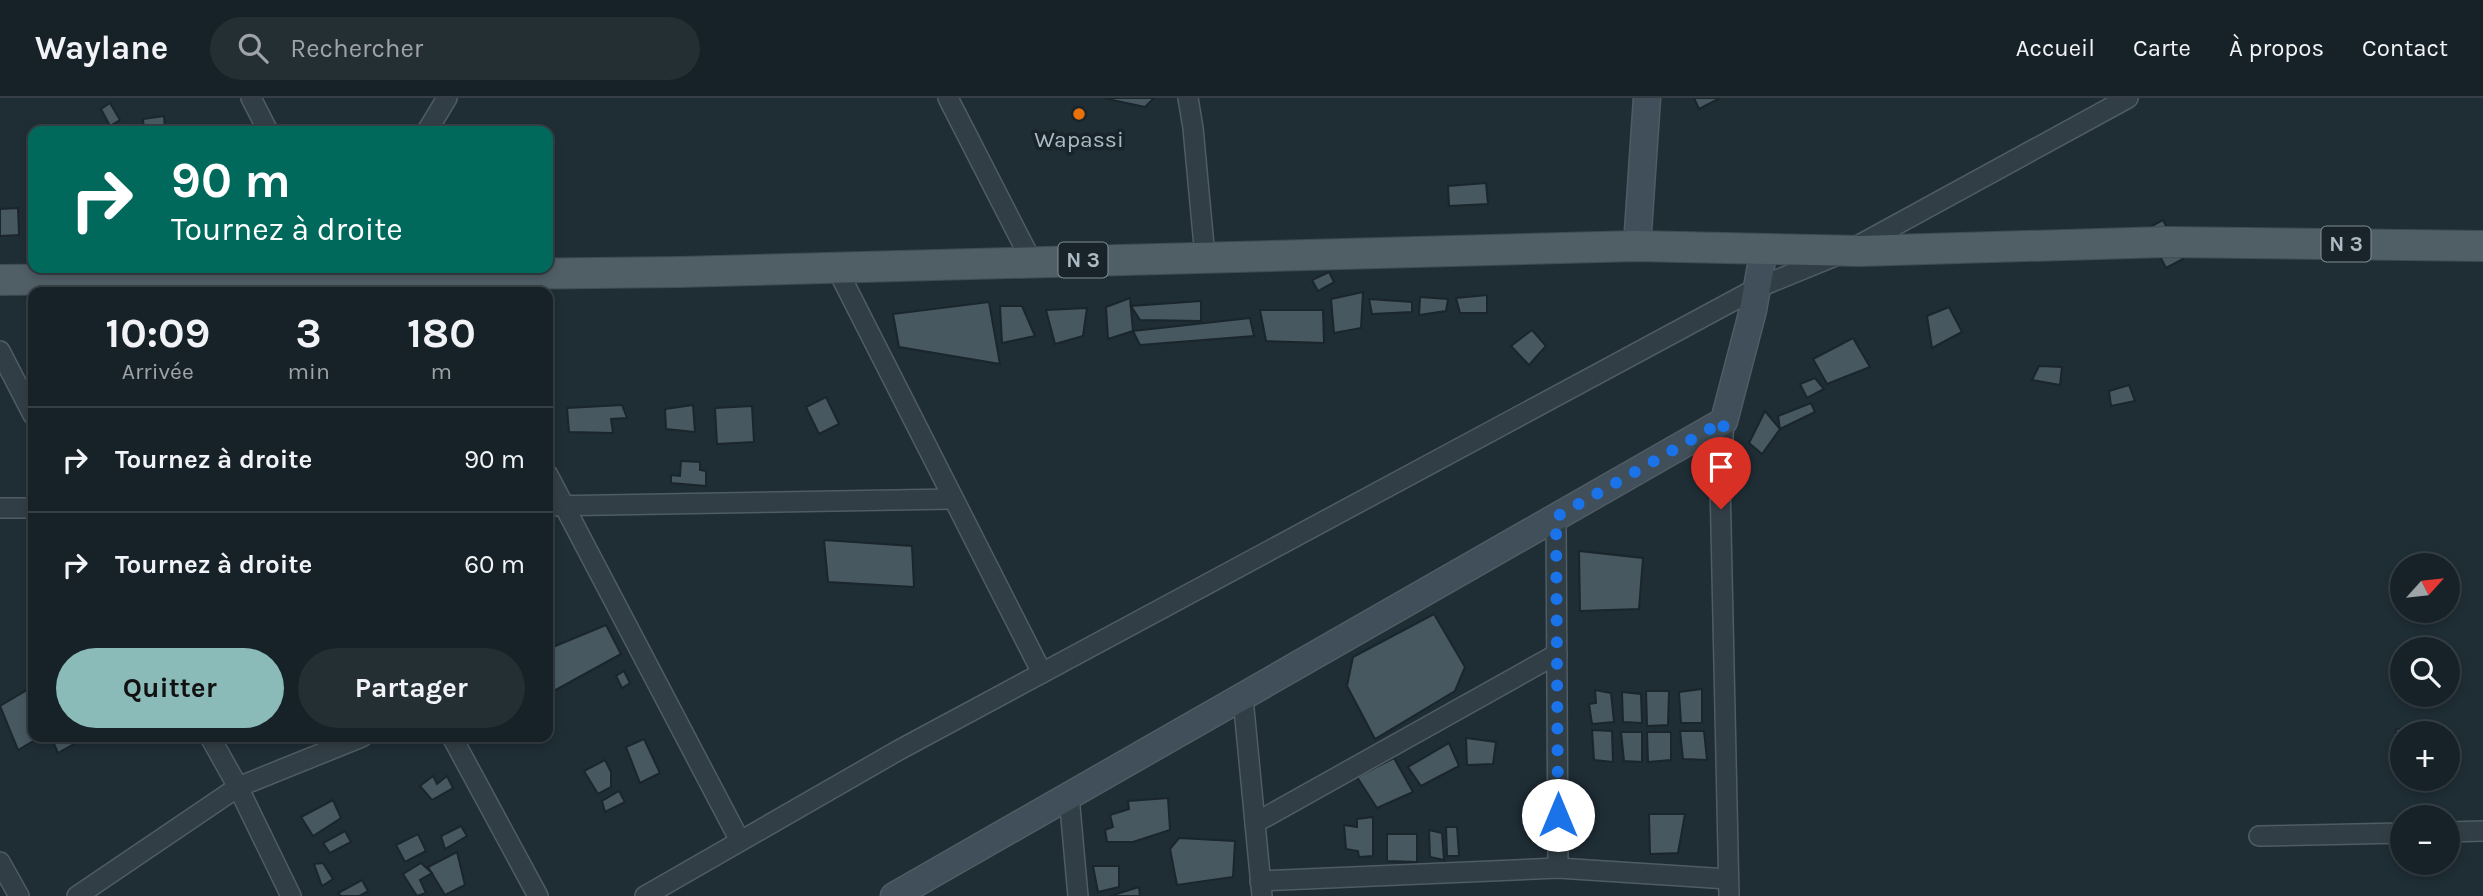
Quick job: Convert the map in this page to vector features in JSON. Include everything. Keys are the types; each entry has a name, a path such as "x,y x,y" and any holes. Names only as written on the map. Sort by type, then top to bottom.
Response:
{"main road":[{"name":"N 3","path":"368,273 448,283 836,267 1636,246 1850,250 2209,242 2483,246"},
{"name":"N 3","path":"0,280 241,273"}],"street":[{"path":"251,98 265,126"},
{"path":"430,126 447,98"},
{"path":"948,98 1032,262"},
{"path":"1188,98 1194,128 1205,257"},
{"path":"1636,246 1647,98"},
{"path":"645,896 899,750 1757,288 1850,250 2128,98"},
{"path":"1244,698 1261,888 1558,868 1728,887 1720,482 1724,421 1753,310 1764,249"},
{"path":"836,267 1042,673"},
{"path":"0,351 28,405"},
{"path":"894,896 1724,421"},
{"path":"740,841 556,506 953,499"},
{"path":"0,508 28,508"},
{"path":"1556,517 1558,868"},
{"path":"1255,824 1557,654"},
{"path":"213,742 239,787 291,896"},
{"path":"77,896 239,787 350,742"},
{"path":"455,742 538,896"},
{"path":"1069,796 1078,896"},
{"path":"2460,832 2483,831"},
{"path":"2259,836 2390,833"},
{"path":"0,862 19,896"}],"building":[{"path":"1103,98 1154,98 1145,107"},
{"path":"1694,98 1720,98 1699,109"},
{"path":"110,103 120,120 110,126 101,109"},
{"path":"164,116 165,126 144,126 143,119"},
{"path":"1486,183 1488,204 1449,206 1448,186"},
{"path":"18,208 19,235 0,236 0,209"},
{"path":"2163,220 2183,259 2166,268 2146,229"},
{"path":"1329,272 1334,282 1318,291 1312,280"},
{"path":"1363,292 1361,328 1334,333 1331,299"},
{"path":"1487,295 1487,313 1460,313 1456,298"},
{"path":"1420,297 1448,299 1446,311 1419,315"},
{"path":"1130,298 1133,331 1108,339 1106,307"},
{"path":"1369,299 1412,302 1412,312 1372,314"},
{"path":"1201,301 1201,321 1140,320 1131,306"},
{"path":"989,302 1000,364 899,347 893,314"},
{"path":"1000,306 1022,306 1035,336 1002,343"},
{"path":"1949,307 1962,332 1932,348 1927,316"},
{"path":"1087,308 1083,336 1055,344 1046,310"},
{"path":"1260,310 1323,310 1324,343 1266,341"},
{"path":"1250,318 1254,336 1140,345 1133,331"},
{"path":"1532,330 1546,346 1529,365 1511,346"},
{"path":"1853,338 1870,367 1827,384 1813,359"},
{"path":"2039,366 2062,367 2060,385 2032,380"},
{"path":"1815,378 1824,389 1807,398 1800,384"},
{"path":"2129,385 2135,401 2111,406 2109,391"},
{"path":"826,397 839,424 819,434 806,407"},
{"path":"1811,403 1815,412 1780,429 1778,416"},
{"path":"622,405 627,418 611,419 613,433 569,432 567,408"},
{"path":"693,405 695,432 666,429 665,409"},
{"path":"752,406 754,442 717,444 715,408"},
{"path":"1765,411 1780,429 1762,454 1749,443"},
{"path":"681,461 700,462 700,470 706,471 706,486 671,483 671,475 680,476"},
{"path":"824,540 912,546 914,587 828,582"},
{"path":"1579,551 1643,558 1639,609 1580,611"},
{"path":"1434,614 1465,667 1455,691 1375,739 1347,686 1353,657"},
{"path":"606,625 621,654 553,691 553,647"},
{"path":"624,671 630,683 622,688 616,676"},
{"path":"1702,689 1702,723 1681,723 1679,692"},
{"path":"27,690 28,742 32,742 18,750 0,706"},
{"path":"1595,690 1611,693 1614,722 1592,724 1589,704 1596,703"},
{"path":"1646,691 1669,691 1668,725 1647,726"},
{"path":"1622,692 1641,694 1642,723 1623,722"},
{"path":"1592,730 1612,731 1613,762 1594,760"},
{"path":"1680,731 1704,731 1707,760 1683,759"},
{"path":"1621,732 1642,732 1642,762 1624,761"},
{"path":"1647,732 1671,732 1671,760 1648,762"},
{"path":"1466,738 1496,742 1493,764 1467,765"},
{"path":"644,739 660,773 640,783 626,747"},
{"path":"53,742 77,742 58,753"},
{"path":"1449,743 1459,766 1421,786 1408,767"},
{"path":"1394,758 1413,792 1377,808 1357,777"},
{"path":"605,760 611,772 611,787 598,794 584,771"},
{"path":"433,776 437,784 447,776 453,788 432,800 420,786"},
{"path":"619,791 625,802 605,812 602,801"},
{"path":"1168,798 1170,830 1133,842 1107,842 1105,830 1113,827 1110,815 1129,809 1128,801"},
{"path":"333,800 341,818 313,836 301,817"},
{"path":"1649,814 1685,814 1678,853 1650,854"},
{"path":"1373,817 1373,856 1359,857 1358,851 1346,849 1344,825 1357,827 1357,819"},
{"path":"461,826 467,836 445,849 441,836"},
{"path":"1446,827 1457,827 1459,856 1447,856"},
{"path":"1429,830 1442,833 1444,860 1430,857"},
{"path":"345,831 351,842 330,853 323,843"},
{"path":"418,834 426,851 405,862 396,845"},
{"path":"1387,834 1417,834 1417,862 1387,861"},
{"path":"1179,838 1235,841 1233,877 1177,885 1170,849"},
{"path":"457,852 465,885 445,895 428,867"},
{"path":"323,863 333,879 322,886 314,864"},
{"path":"421,863 432,873 420,880 426,893 417,896 403,874"},
{"path":"1093,866 1119,866 1119,887 1098,892"},
{"path":"362,880 368,891 359,896 341,896 338,893"},
{"path":"1139,887 1140,896 1110,896"}],"place":[{"name":"Wapassi","path":"1079,114"}],"route":[{"path":"1558,815 1556,517 1724,421 1721,509"}]}
